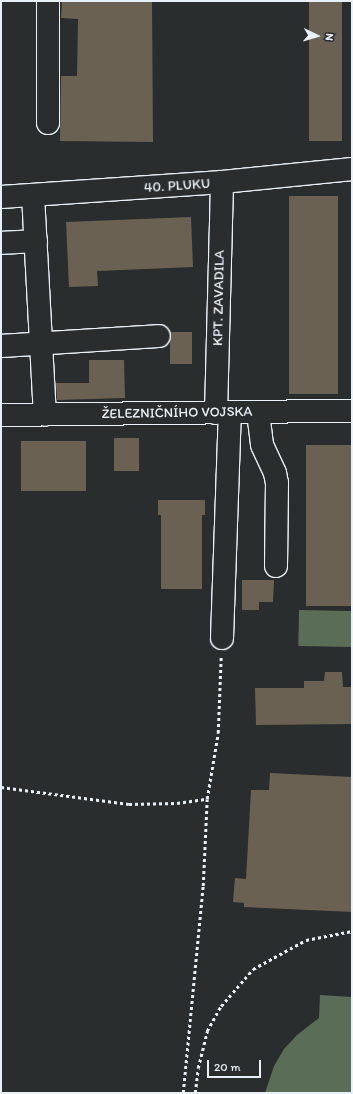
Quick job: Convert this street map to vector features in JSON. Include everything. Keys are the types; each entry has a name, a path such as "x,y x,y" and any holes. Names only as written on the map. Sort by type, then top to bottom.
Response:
{"street":[{"path":"48,1 48,123"},
{"name":"40. PLUKU","path":"1,197 222,182 352,169"},
{"name":"KPT. ZAVADILA","path":"222,182 222,638"},
{"path":"33,195 45,415"},
{"path":"1,244 36,241"},
{"path":"1,346 159,336"},
{"name":"ŽELEZNIČNÍHO VOJSKA","path":"1,415 352,411"},
{"path":"258,412 262,445 275,473 277,483 276,566"}],"path":[{"path":"183,1093 203,886 207,799 218,733 222,638"},
{"path":"1,786 128,804 207,799"},
{"path":"195,1093 198,1068 207,1031 221,1006 253,969 306,940 352,930"}],"green space":[{"path":"299,610 352,611 351,647 298,646"},
{"path":"320,995 352,997 352,1093 265,1093 274,1066 284,1049 297,1035 319,1018"}],"building":[{"path":"62,1 152,1 153,142 60,141 61,76 77,76 78,19 61,18"},
{"path":"309,1 342,1 342,141 309,141"},
{"path":"289,196 338,196 338,394 289,394"},
{"path":"191,217 193,267 97,271 98,286 69,287 66,222"},
{"path":"170,332 192,332 192,364 170,364"},
{"path":"89,360 124,360 125,398 57,400 56,383 89,383"},
{"path":"114,438 139,438 139,471 114,471"},
{"path":"21,441 86,441 86,491 21,491"},
{"path":"306,445 352,445 352,606 306,606"},
{"path":"158,500 205,500 205,515 202,515 202,589 161,589 161,515 158,515"},
{"path":"242,580 274,580 273,602 259,602 259,610 242,610"},
{"path":"325,672 342,672 343,687 352,687 352,724 256,725 255,688 304,688 304,681 324,681"},
{"path":"270,773 352,777 352,912 244,907 244,903 233,902 235,878 246,879 251,790 269,790"}]}
